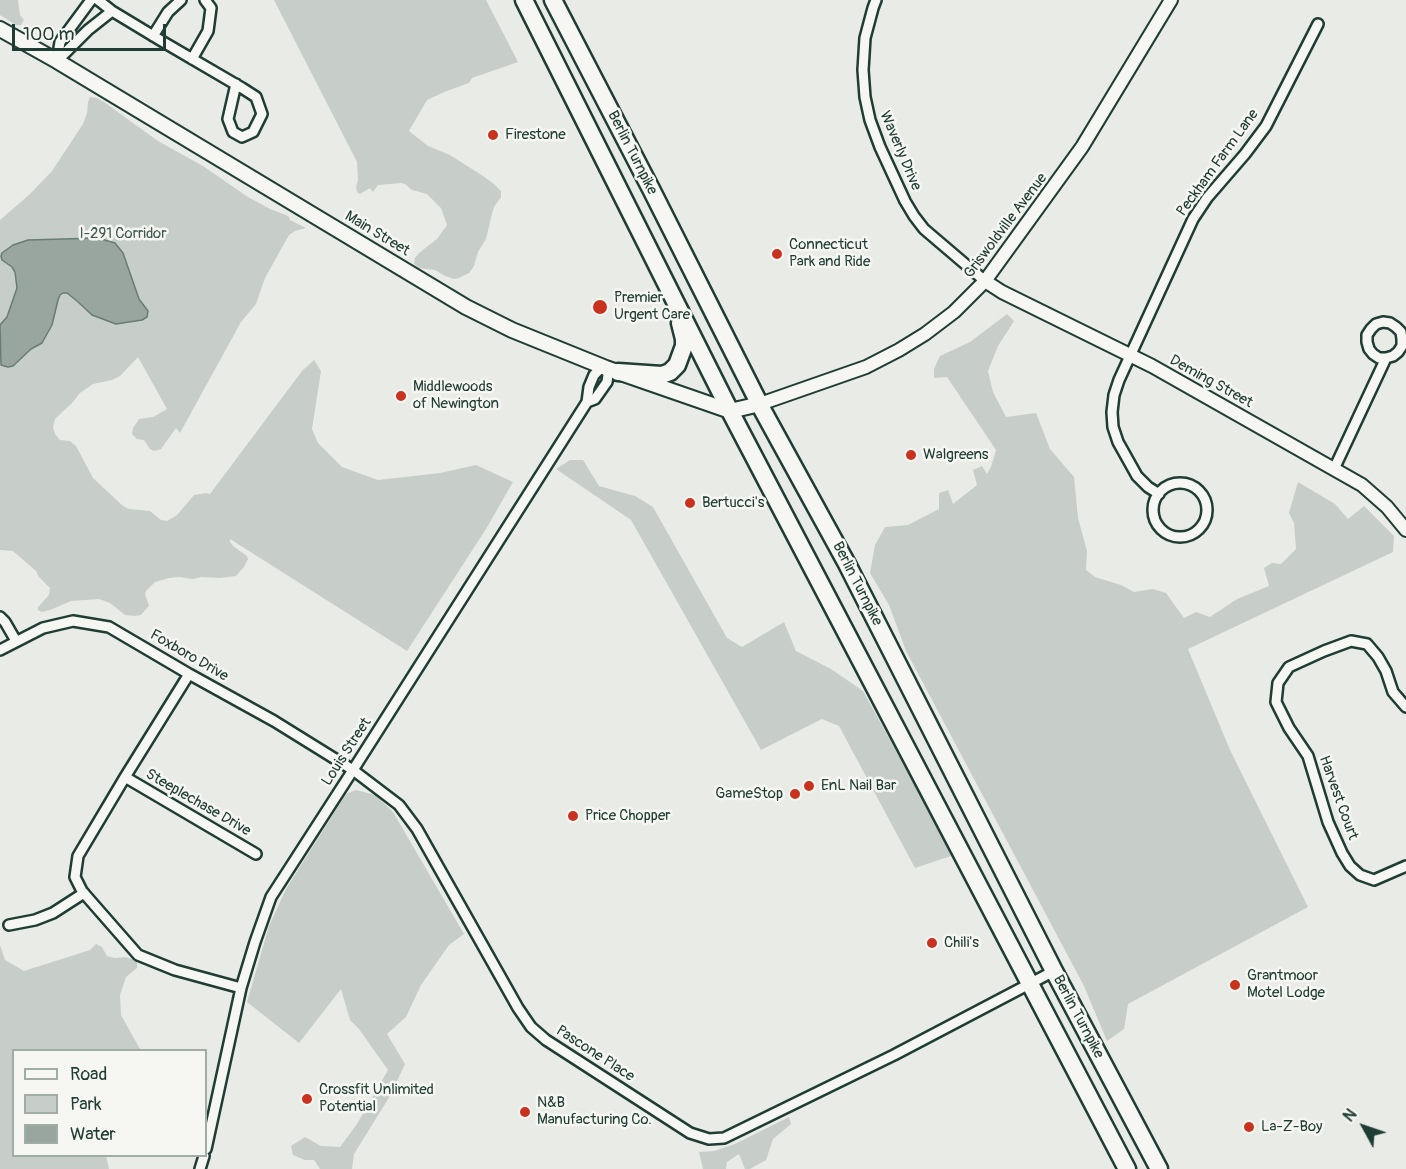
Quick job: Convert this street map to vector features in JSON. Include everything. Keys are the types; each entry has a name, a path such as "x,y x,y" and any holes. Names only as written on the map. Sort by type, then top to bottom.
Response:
{"highway":[{"name":"Berlin Turnpike","path":"524,0 730,411 1127,1169"},
{"path":"538,27 544,0"},
{"name":"Berlin Turnpike","path":"553,0 760,404 847,564 1054,971 1159,1169"},
{"path":"612,370 662,375 670,372 677,365 684,346 684,339 674,299"}],"main road":[{"name":"Main Street","path":"0,29 466,307 512,330 612,370 730,411"},
{"path":"730,411 760,404"}],"street":[{"path":"57,61 60,42 91,0"},
{"path":"98,0 112,11 236,84 256,97 262,114 253,132 242,138 233,132 228,119 236,84"},
{"path":"153,36 168,12 181,0"},
{"path":"192,58 208,31 211,8 205,0"},
{"name":"Waverly Drive","path":"876,0 865,38 863,70 865,97 876,138 904,201 914,216 924,229 985,281"},
{"name":"Griswoldville Avenue","path":"760,404 866,367 899,350 954,312 985,281 1082,147 1171,0"},
{"path":"57,61 88,30 112,11"},
{"name":"Peckham Farm Lane","path":"1159,495 1142,482 1132,469 1113,427 1114,395 1119,380 1193,219 1207,198 1266,126 1318,24"},
{"name":"Deming Street","path":"985,281 1002,292 1152,366 1362,485 1388,507 1406,530"},
{"path":"1334,469 1386,358"},
{"name":"Louis Street","path":"207,1142 241,988 271,897 587,402 589,387 594,375 599,370 612,370"},
{"name":"Louis Street","path":"587,402 595,399 612,370"},
{"path":"1184,483 1195,487 1203,495 1207,506 1204,523 1196,532 1185,536 1169,534 1160,527 1155,516 1154,505 1159,495 1162,490 1172,484 1184,483"},
{"path":"0,617 16,641"},
{"name":"Foxboro Drive","path":"0,650 43,628 73,621 109,627 274,721 353,770"},
{"name":"Harvest Court","path":"1406,707 1392,692 1386,671 1367,644 1351,641 1324,651 1289,667 1278,683 1276,702 1289,728 1308,756 1328,822 1350,866 1360,875 1374,880 1406,866"},
{"name":"Steeplechase Drive","path":"189,674 78,856 75,877 84,893 138,955 175,969 241,988"},
{"name":"Pascone Place","path":"353,770 399,805 417,829 531,1027 548,1042 690,1133 709,1139 724,1138 894,1055 1054,971"},
{"name":"Steeplechase Drive","path":"125,777 256,854"},
{"path":"9,925 35,920 53,913 84,893"}],"green space":[{"path":"0,0 18,0 20,15 24,20 21,25 16,25 0,15"},
{"path":"274,0 486,0 518,62 472,78 469,83 427,100 409,131 428,146 450,155 483,176 501,191 501,197 494,207 486,239 469,273 454,279 435,270 419,268 414,264 419,253 437,239 447,225 441,208 427,194 412,190 401,183 378,185 373,192 370,188 360,194 357,192 357,162"},
{"name":"I-291 Corridor","path":"90,97 104,102 158,141 203,166 248,197 286,215 290,220 306,228 289,235 265,278 256,304 241,322 180,433 176,428 161,449 154,451 150,449 144,440 137,439 132,434 139,419 153,417 167,409 138,357 120,376 93,384 80,393 55,419 53,427 55,434 60,440 70,441 76,446 93,478 123,506 129,509 150,511 161,520 167,521 177,515 194,495 210,494 302,371 314,360 321,371 312,429 318,443 342,467 378,480 440,473 476,465 513,482 486,529 407,651 230,539 233,546 248,559 236,576 193,579 179,577 155,582 145,594 149,606 141,615 134,616 125,615 110,603 99,599 71,601 42,612 38,610 38,607 49,595 50,588 36,571 13,551 0,550 0,220 52,171 83,124"},
{"path":"1007,314 1014,321 998,346 988,371 993,392 1006,417 1036,413 1050,449 1074,477 1078,518 1087,551 1086,570 1095,577 1121,585 1134,592 1153,589 1166,593 1184,618 1196,612 1210,617 1237,599 1269,586 1264,568 1272,563 1281,564 1296,549 1294,523 1289,513 1298,482 1335,504 1348,519 1364,506 1394,536 1393,552 1188,649 1230,750 1308,907 1128,1004 1124,1029 1107,1041 1084,986 906,651 889,605 870,573 875,545 885,527 908,525 939,509 939,493 948,490 953,504 977,485 973,470 982,466 987,474 991,467 996,450 947,377 934,378 934,369 940,356 970,342"},
{"path":"570,460 583,460 599,486 635,496 653,507 727,638 742,647 784,622 796,651 831,669 863,691 945,840 951,856 915,868 839,726 822,719 761,750 631,520 556,469"},
{"path":"356,790 375,795 393,812 464,934 449,945 421,985 406,1017 387,1034 405,1064 390,1096 354,1154 352,1169 320,1169 314,1160 305,1160 293,1155 291,1146 305,1137 321,1146 340,1147 357,1124 388,1070 350,1020 341,989 299,1043 247,1002 269,926 286,889 346,794"},
{"path":"96,944 102,947 107,956 126,957 137,961 137,968 126,977 120,995 121,1015 140,1049 12,1049 12,1157 106,1157 109,1169 0,1169 0,945 5,960 24,971 90,950"},
{"path":"789,1117 791,1124 773,1139 766,1160 750,1169 745,1169 739,1154 727,1162 726,1169 703,1169 699,1152 714,1151 735,1144"}],"water":[{"path":"98,238 115,243 123,253 139,299 148,311 147,317 142,320 116,324 92,315 67,293 63,293 58,300 52,325 42,343 31,349 13,366 1,365 0,325 7,317 17,288 15,272 2,260 2,253 13,245 28,240"}],"place":[{"name":"Firestone","path":"493,135"},
{"name":"Connecticut Park and Ride","path":"777,254"},
{"name":"Premier Urgent Care","path":"600,307"},
{"name":"Middlewoods of Newington","path":"401,396"},
{"name":"Walgreens","path":"911,455"},
{"name":"Bertucci's","path":"690,503"},
{"name":"EnL Nail Bar","path":"809,786"},
{"name":"GameStop","path":"795,794"},
{"name":"Price Chopper","path":"573,816"},
{"name":"Chili's","path":"932,943"},
{"name":"Grantmoor Motel Lodge","path":"1235,985"},
{"name":"Crossfit Unlimited Potential","path":"307,1099"},
{"name":"N&B Manufacturing Co.","path":"525,1112"},
{"name":"La-Z-Boy","path":"1249,1127"}]}
